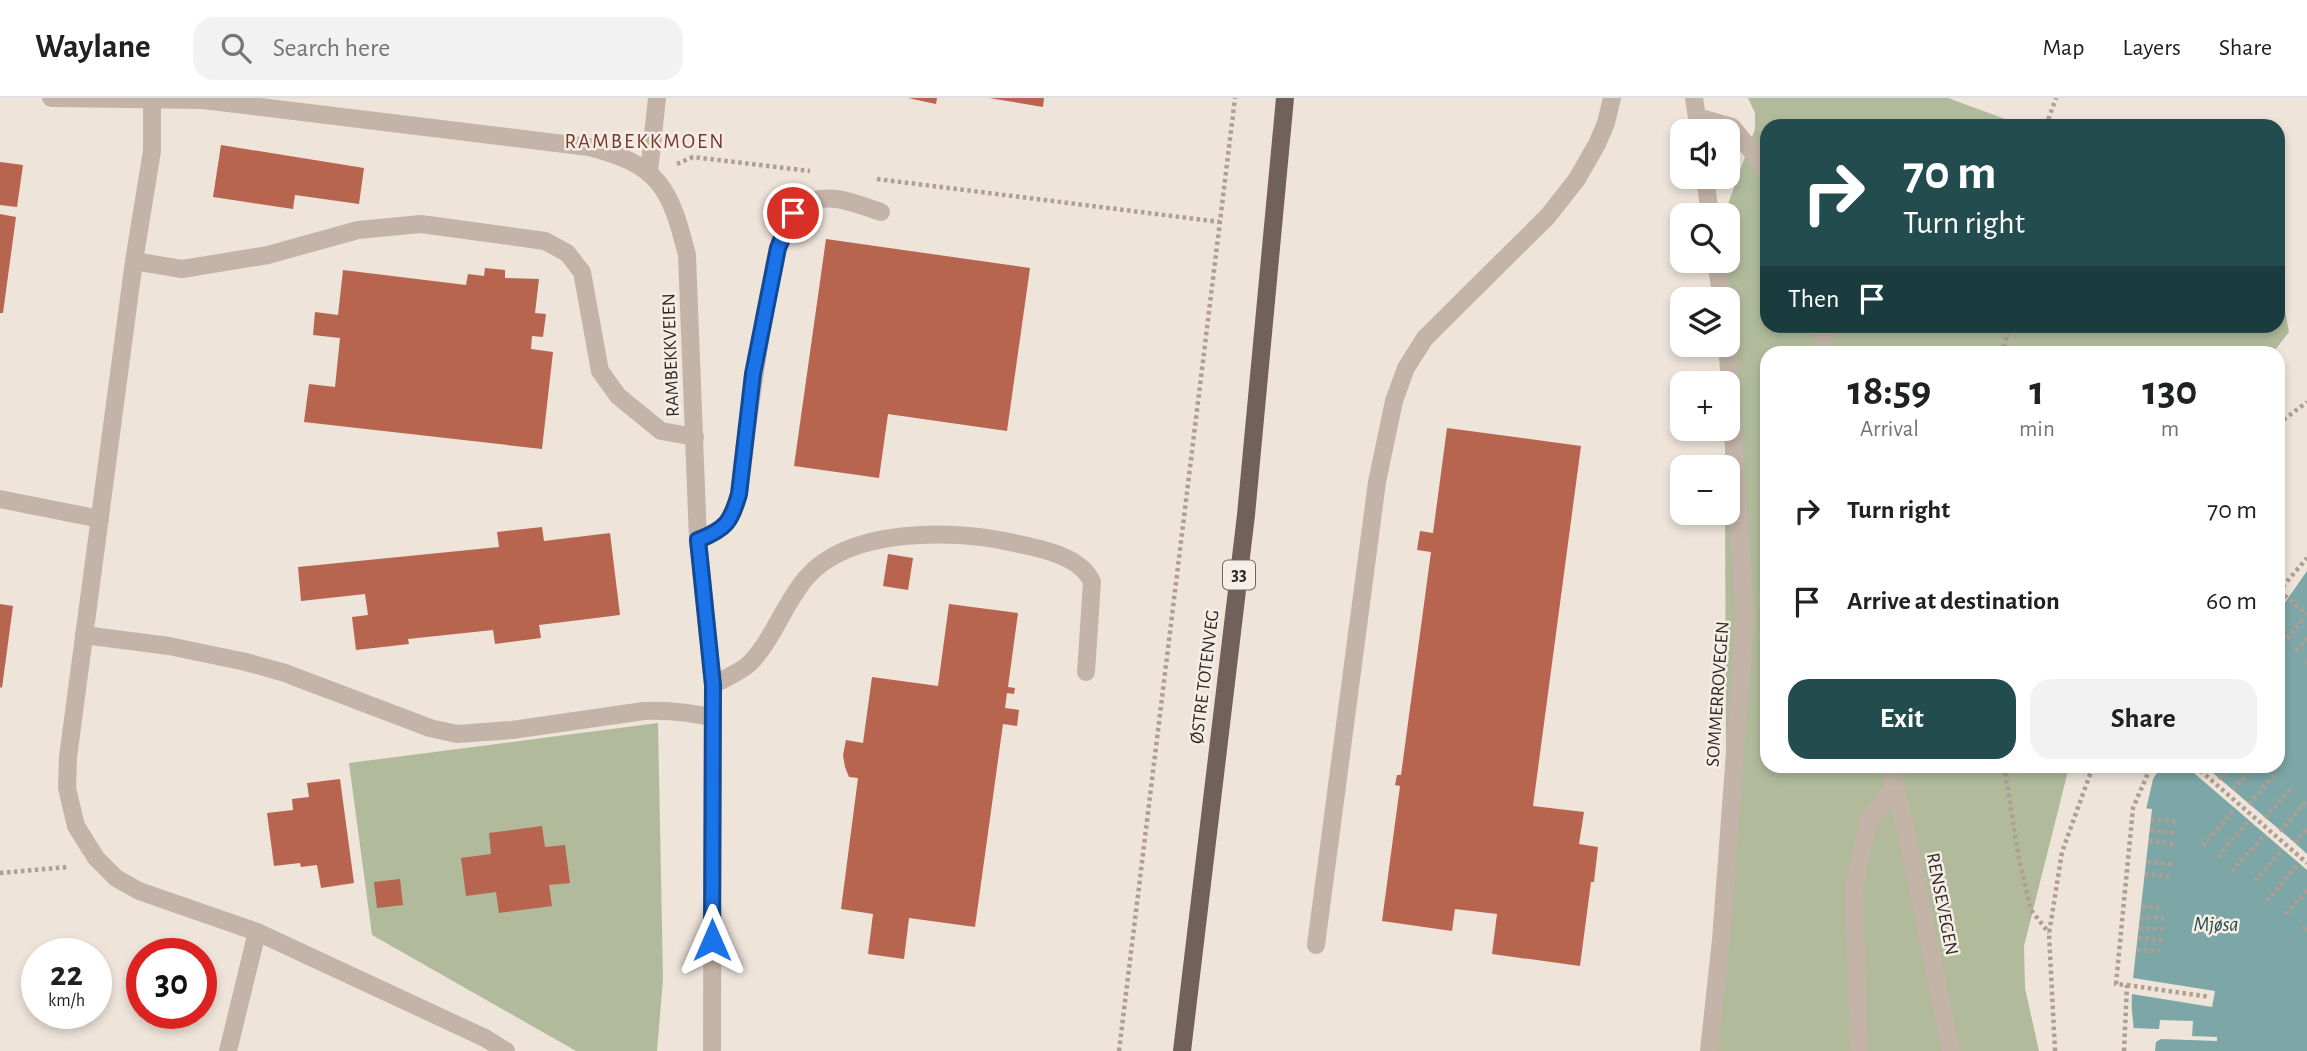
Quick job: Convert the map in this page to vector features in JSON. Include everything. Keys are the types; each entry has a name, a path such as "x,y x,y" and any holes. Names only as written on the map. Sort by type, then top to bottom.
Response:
{"main road":[{"name":"ØSTRE TOTENVEG","path":"1182,1051 1246,515 1284,98"}],"street":[{"name":"RAMBEKKVEIEN","path":"51,98 203,99 589,147 617,154 652,176 667,193 679,222 687,255 698,540 713,685 712,1051"},
{"path":"652,176 657,98"},
{"path":"1316,945 1377,482 1394,401 1406,368 1425,338 1548,216 1577,179 1597,144 1612,98"},
{"path":"1694,98 1697,119"},
{"path":"152,99 152,151 134,261 68,757 67,788 76,825 96,858 116,878 139,891 257,932 485,1038 506,1051"},
{"path":"1740,137 1760,161"},
{"path":"698,540 718,532 728,524 739,494 753,374 778,248 788,220 808,202 829,197 881,212"},
{"path":"134,261 182,270 268,255 358,230 421,224 545,241 567,253 582,272 600,371 618,396 661,430 695,438"},
{"name":"SOMMERROVEGEN","path":"1709,1051 1721,940 1745,618 1728,357"},
{"path":"0,499 100,519"},
{"path":"713,685 748,665 806,578 826,561 844,551 912,534 991,537 1051,553 1088,572 1092,582 1086,672"},
{"path":"84,635 169,646 246,662 285,673 430,728 457,734 512,730 644,711 684,712 713,718"},
{"name":"RENSEVEGEN","path":"1892,773 1906,830 1951,1051"},
{"path":"1859,1051 1854,887 1869,819 1895,787"},
{"path":"228,1051 257,932"}],"path":[{"path":"1119,1051 1235,98"},
{"path":"2048,119 2056,98"},
{"path":"652,176 693,157 818,172"},
{"path":"874,179 1220,222"},
{"path":"2285,419 2307,402"},
{"path":"2285,585 2307,558"},
{"path":"2285,596 2306,616 2285,640"},
{"path":"2296,651 2307,638"},
{"path":"2005,773 2031,910 2049,934"},
{"path":"2055,1051 2049,934 2062,852 2090,773"},
{"path":"2148,773 2133,808 2116,984 2210,998"},
{"path":"2203,773 2307,863"},
{"path":"2219,779 2224,773"},
{"path":"2233,790 2247,773"},
{"path":"2249,804 2276,773"},
{"path":"2265,818 2293,786"},
{"path":"2280,831 2307,800"},
{"path":"2203,846 2235,808"},
{"path":"2151,819 2176,822"},
{"path":"2218,857 2249,821"},
{"path":"2295,844 2307,829"},
{"path":"2150,830 2176,833"},
{"path":"2232,871 2264,834"},
{"path":"2149,841 2174,844"},
{"path":"2255,881 2283,849"},
{"path":"2147,862 2171,864"},
{"path":"2267,901 2299,863"},
{"path":"0,873 63,867"},
{"path":"2145,874 2170,877"},
{"path":"2286,914 2307,890"},
{"path":"2142,906 2164,908"},
{"path":"2140,917 2164,919"},
{"path":"2303,930 2307,925"},
{"path":"2139,928 2164,929"},
{"path":"2138,938 2162,940"},
{"path":"2137,950 2160,951"},
{"path":"2124,1051 2127,985"}],"green space":[{"path":"1748,98 1948,98 2005,119 1760,119 1760,333 2285,333 2285,311 2289,332 2278,346 1760,346 1760,773 2067,773 2024,946 2025,988 2039,1051 1710,1051 1727,966 1725,525 1740,525 1740,455 1725,455 1725,441 1740,441 1740,371 1726,371 1727,357 1740,357 1740,287 1726,287 1725,273 1740,273 1740,203 1728,203 1733,189 1740,189 1740,171 1755,129 1755,113"},
{"path":"658,723 663,979 657,1051 576,1051 372,935 349,763"}],"water":[{"name":"Mjøsa","path":"2307,571 2307,1051 2136,1051 2124,931 2133,867 2153,779 2157,773 2285,773 2285,602"}],"pier":[{"path":"2194,773 2213,773 2295,843 2307,854 2307,870"},
{"path":"2143,808 2152,809 2133,978 2215,991 2212,1007 2132,994 2131,1020 2121,931 2129,867"},
{"path":"2160,1020 2193,1021 2192,1036 2217,1037 2217,1041 2161,1039 2156,1042 2155,1051 2133,1051 2131,1028 2159,1029"}],"building":[{"path":"908,98 937,98 936,104"},
{"path":"989,98 1044,98 1043,107"},
{"path":"221,145 364,168 359,204 295,195 293,209 213,197"},
{"path":"0,162 23,165 17,207 0,205"},
{"path":"0,214 16,217 3,313 0,313"},
{"path":"826,239 1030,268 1007,431 888,414 879,478 794,466"},
{"path":"485,268 505,270 505,278 539,279 535,313 546,314 543,337 532,336 531,349 553,352 542,449 304,422 309,384 335,387 340,338 313,335 315,312 338,315 343,270 466,285 468,274 484,276"},
{"path":"1447,428 1581,446 1533,806 1584,812 1579,844 1598,847 1580,966 1492,954 1497,914 1455,909 1452,931 1382,921 1400,786 1395,785 1397,775 1401,775 1431,552 1417,550 1420,531 1433,533"},
{"path":"542,527 544,541 610,533 620,615 539,625 541,638 495,644 493,630 408,639 409,644 356,650 352,617 368,615 365,594 301,601 298,567 499,547 497,532"},
{"path":"888,554 913,558 908,590 883,586"},
{"path":"0,604 13,606 2,688 0,687"},
{"path":"949,604 1018,613 1008,687 1015,688 1014,694 1007,693 1005,708 1019,710 1017,726 1003,724 975,927 909,918 904,959 868,954 873,914 841,909 858,778 849,777 845,767 843,755 846,740 863,743 872,677 938,686"},
{"path":"340,779 354,883 321,888 317,865 301,867 300,863 274,866 267,813 293,810 292,799 309,797 307,783"},
{"path":"542,826 545,847 565,845 570,883 549,885 552,906 499,913 496,892 466,896 461,858 491,854 489,833"},
{"path":"400,879 403,905 377,908 374,882"}],"district":[{"name":"RAMBEKKMOEN","path":"645,141"}],"route":[{"path":"712,940 713,685 698,540 718,532 728,524 739,494 753,374 778,248 793,213"}]}
